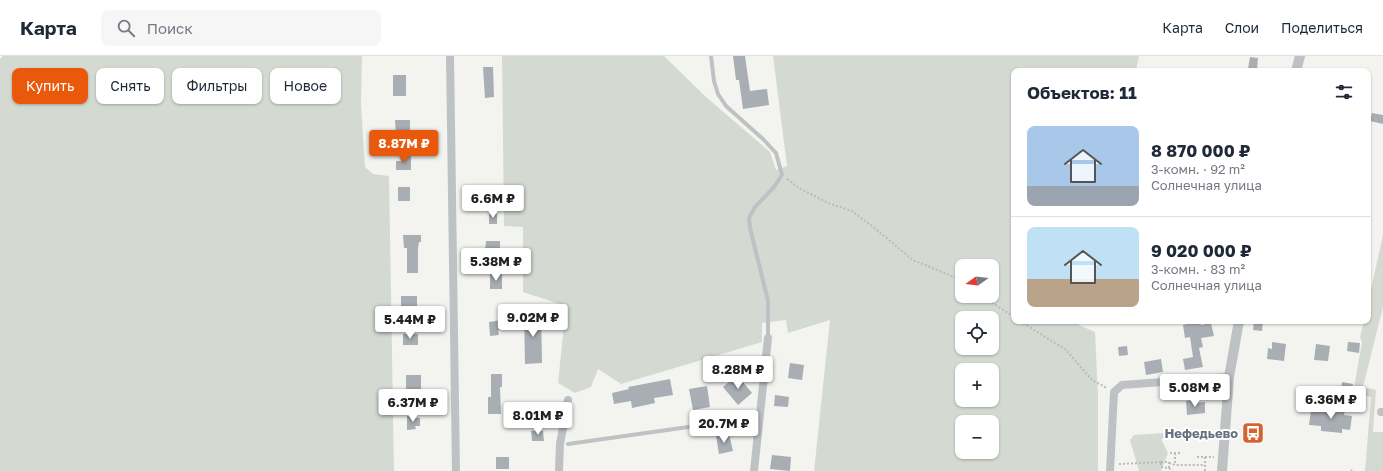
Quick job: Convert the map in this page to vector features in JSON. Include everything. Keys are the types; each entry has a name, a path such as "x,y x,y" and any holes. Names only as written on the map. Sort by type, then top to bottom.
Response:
{"street":[{"path":"450,56 456,471"},
{"path":"1297,68 1300,56"},
{"path":"1222,471 1229,377 1238,324"},
{"path":"754,471 768,338"},
{"path":"1110,468 1114,392 1122,385 1229,377"},
{"path":"559,471 560,444 568,400"}],"lane":[{"path":"711,56 714,81 718,94 726,106 763,138 776,153 782,175 774,187 755,207 749,218 750,228 768,301 768,338"},
{"path":"568,444 760,417"}],"path":[{"path":"782,175 799,188 828,203 852,211 913,260 955,278"},
{"path":"993,303 1011,315"},
{"path":"1025,324 1066,350 1092,380 1114,392"},
{"path":"1170,453 1180,453"},
{"path":"1175,453 1175,465"},
{"path":"1197,457 1222,457"},
{"path":"1205,457 1205,471"},
{"path":"1161,462 1161,467 1169,468 1172,471"},
{"path":"1110,468 1161,462 1175,465 1205,465"},
{"path":"1169,463 1169,468"}],"shaded area":[{"path":"3,56 362,56 361,105 365,167 373,174 389,176 394,471 0,471 0,59"},
{"path":"502,56 664,56 706,97 770,152 776,170 787,166 773,56 1139,56 1137,68 1011,68 1011,324 1078,324 1095,332 1098,396 1098,471 814,471 830,320 788,333 786,320 762,323 762,342 621,384 598,369 591,387 575,393 558,383 566,306 523,292 523,227 504,226"},
{"path":"1383,235 1383,307 1363,387 1376,390 1373,432 1383,432 1383,471 1365,471 1371,397 1353,393 1362,342 1360,337 1363,324 1371,324 1371,289"},
{"path":"1209,430 1207,435 1161,439 1168,453 1161,471 1139,471 1130,440 1134,435"}],"building":[{"path":"733,56 745,56 750,91 767,89 769,105 743,109 739,80 736,80"},
{"path":"1250,57 1258,58 1257,68 1248,68"},
{"path":"483,67 493,67 494,97 485,98"},
{"path":"393,75 406,75 406,96 393,96"},
{"path":"1372,113 1383,115 1383,124 1371,121"},
{"path":"395,120 410,120 410,135 396,135"},
{"path":"411,156 411,170 396,170 396,161 401,161 400,157"},
{"path":"398,187 410,187 410,201 398,201"},
{"path":"489,214 497,214 497,224 489,224"},
{"path":"403,235 421,235 421,242 419,242 418,248 418,273 407,273 407,248 404,248"},
{"path":"486,241 500,241 500,252 485,251"},
{"path":"490,274 502,274 502,289 490,289"},
{"path":"401,296 417,296 417,309 401,309"},
{"path":"541,311 542,363 525,364 524,312"},
{"path":"502,320 503,330 498,330 499,335 490,336 489,322"},
{"path":"1211,324 1214,336 1201,338 1203,347 1199,348 1203,367 1185,370 1183,359 1193,357 1190,337 1185,338 1183,325"},
{"path":"1254,324 1263,324 1262,331 1253,330"},
{"path":"403,334 418,334 418,345 403,345"},
{"path":"1272,342 1286,344 1284,361 1267,359 1268,348 1272,349"},
{"path":"1348,342 1360,343 1359,353 1347,351"},
{"path":"1316,344 1330,346 1328,361 1314,360"},
{"path":"1127,346 1128,355 1119,356 1118,347"},
{"path":"1161,359 1163,372 1146,375 1144,362"},
{"path":"790,363 804,365 802,380 788,378"},
{"path":"491,374 502,374 502,387 500,387 501,414 488,414 488,397 491,397"},
{"path":"406,375 421,375 421,392 406,392"},
{"path":"737,375 752,393 738,405 723,387"},
{"path":"670,379 673,395 654,398 655,403 632,408 631,401 614,404 612,393 629,389 628,387"},
{"path":"1342,382 1353,384 1352,393 1341,391"},
{"path":"707,386 710,407 693,410 689,389"},
{"path":"775,395 789,397 788,407 774,406"},
{"path":"1194,400 1194,403 1205,402 1205,413 1187,415 1186,401"},
{"path":"1324,408 1345,410 1344,415 1352,416 1350,430 1342,429 1342,433 1321,431 1321,426 1309,425 1311,410 1323,412"},
{"path":"407,416 415,416 415,418 420,418 420,426 415,426 416,429 407,430"},
{"path":"531,431 543,431 544,441 532,441"},
{"path":"729,434 733,451 719,454 716,436"},
{"path":"772,455 791,457 790,471 770,469"},
{"path":"496,457 509,457 509,469 496,469"}],"place":[{"name":"Нефедьево","path":"1253,433"}]}
